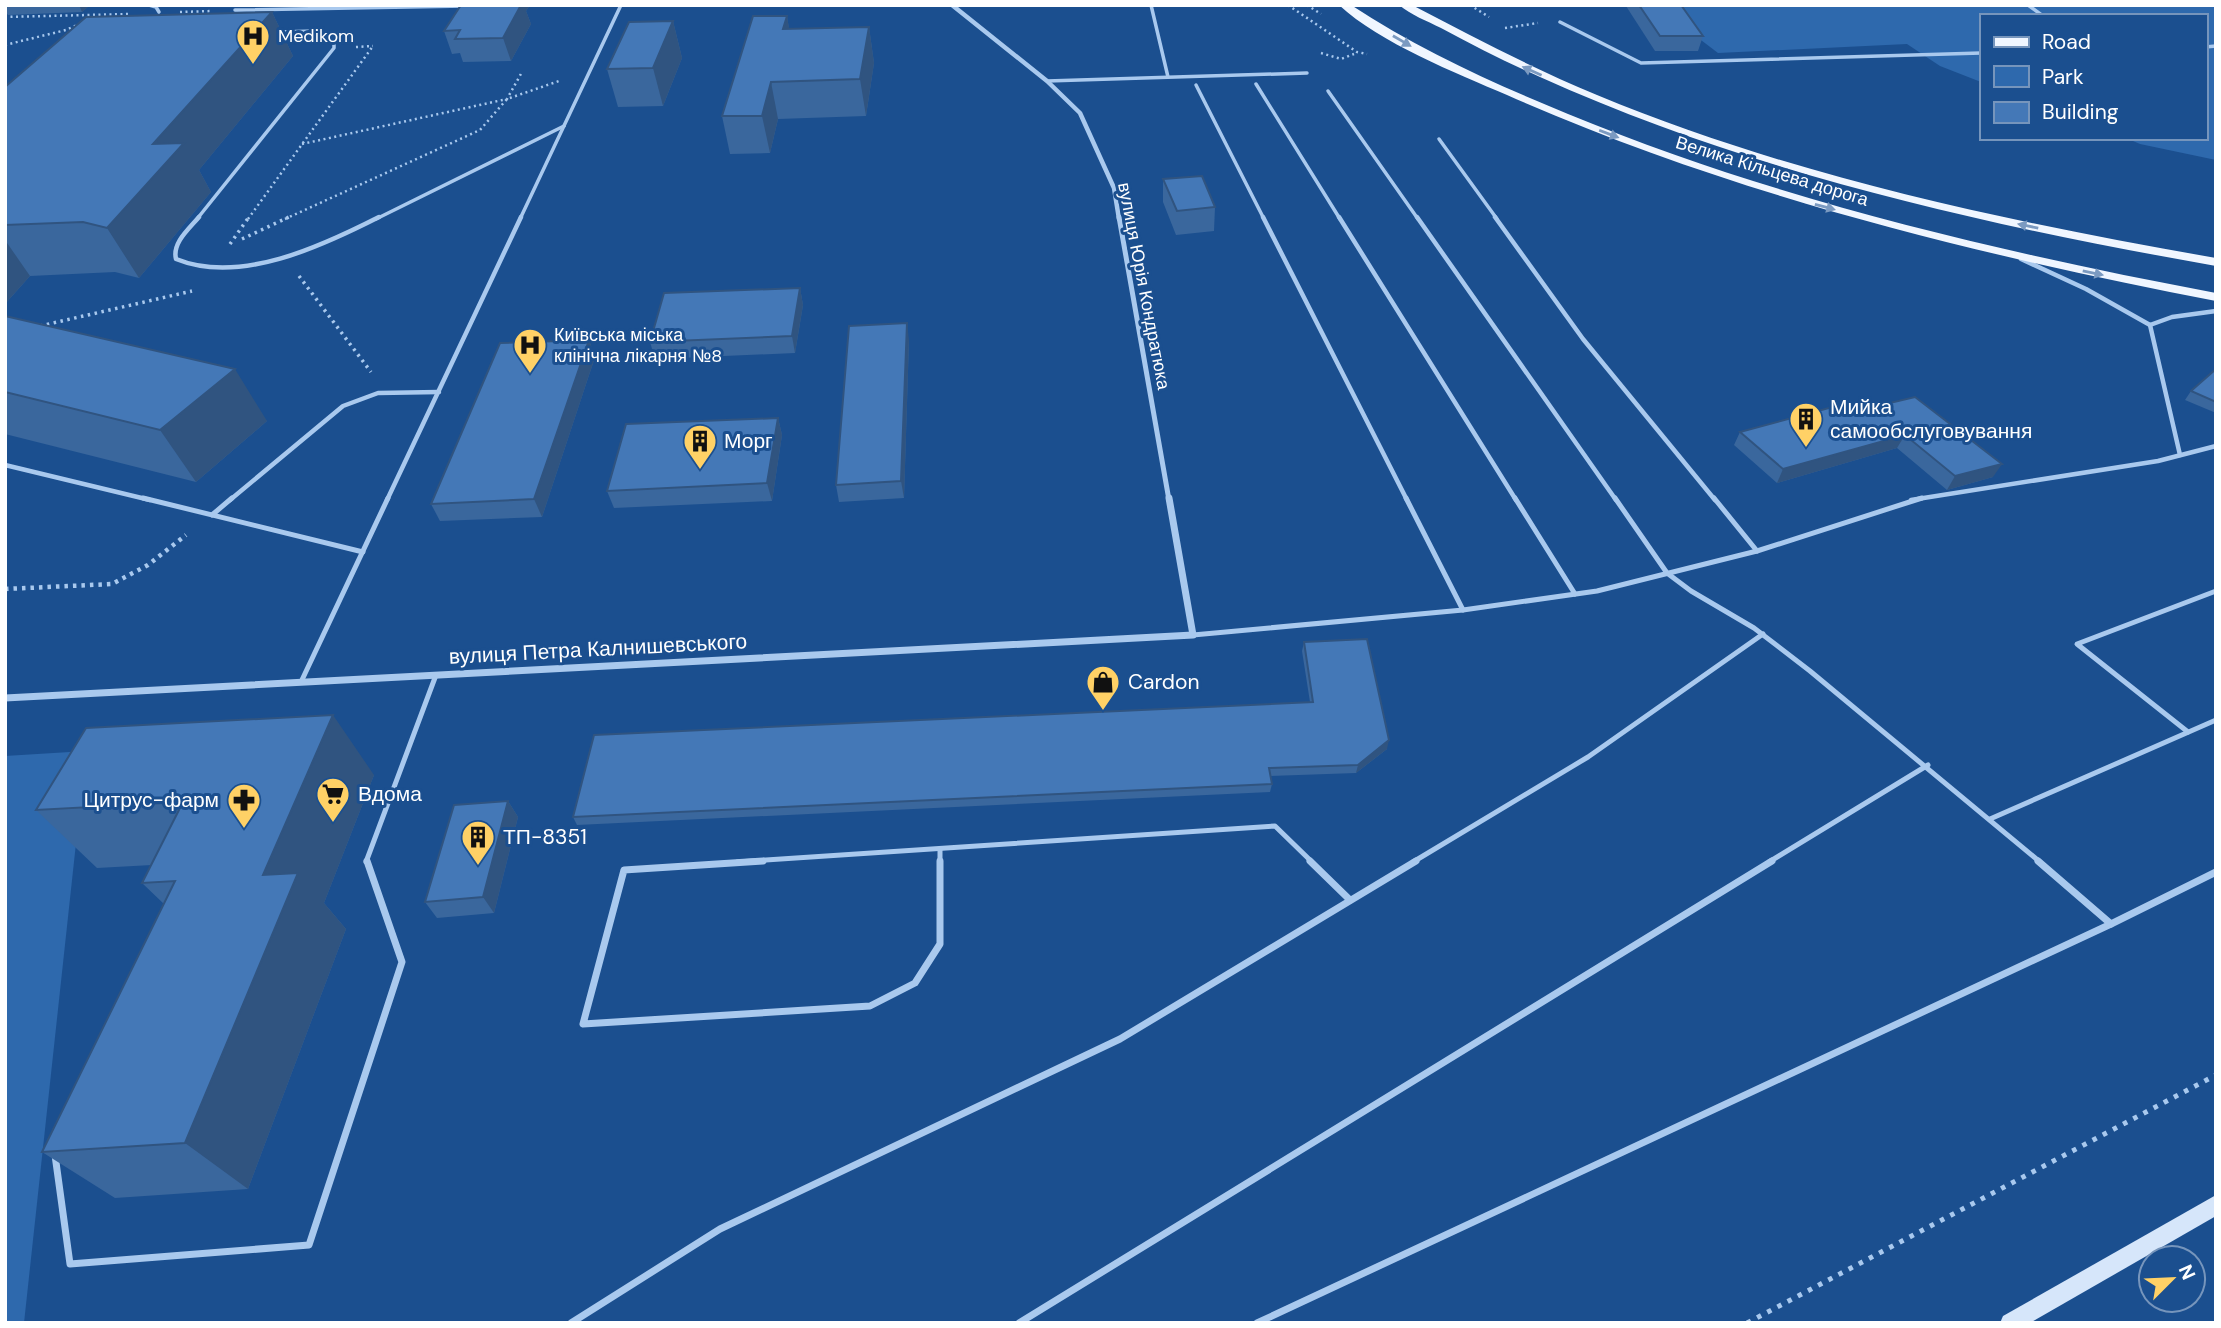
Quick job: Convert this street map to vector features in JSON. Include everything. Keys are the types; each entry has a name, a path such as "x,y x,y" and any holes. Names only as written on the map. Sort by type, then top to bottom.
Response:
{"main road":[{"name":"Велика Кільцева дорога","path":"1344,5 1412,47 1468,75 1676,161 1797,199 2014,256 2216,298"},
{"name":"Велика Кільцева дорога","path":"1404,5 1461,37 1588,96 1754,155 1990,218 2216,262"},
{"path":"2010,1323 2216,1205"}],"street":[{"name":"вулиця Юрія Кондратюка","path":"952,5 1047,81 1080,113 1114,188 1193,635"},
{"name":"вулиця Петра Калнишевського","path":"5,698 1193,635"}],"lane":[{"path":"149,5 156,6 159,12"},
{"path":"301,682 621,5"},
{"path":"1151,5 1168,77"},
{"path":"235,10 469,6"},
{"path":"261,15 267,10"},
{"path":"1560,22 1641,63 1980,53"},
{"path":"268,32 320,31 330,34 334,48 177,243 173,252 176,259 186,263 234,268 317,248 564,126"},
{"path":"1047,81 1307,73"},
{"path":"1256,84 1575,594"},
{"path":"1196,85 1463,610"},
{"path":"1328,91 1667,573 1687,591 1763,634 1928,765 2110,924"},
{"path":"1439,139 1583,339 1757,551"},
{"path":"2014,256 2086,289 2150,325 2180,456"},
{"path":"2150,325 2172,317 2216,311"},
{"path":"212,515 343,406 362,395 384,390 439,392"},
{"path":"1193,635 1463,610 1575,594 1757,551 1912,500 2180,456 2216,446"},
{"path":"5,465 363,552"},
{"path":"2188,732 2077,644 2216,591"},
{"path":"571,1323 720,1229 1120,1039 1588,757 1763,634"},
{"path":"54,1146 70,1264 309,1245 402,962 366,862 436,675"},
{"path":"1990,820 2216,720"},
{"path":"1019,1323 1928,765"},
{"path":"940,849 940,944 915,983 870,1006 583,1024 624,870 1275,826 1350,900"},
{"path":"1257,1323 2216,872"}],"path":[{"path":"1307,5 1313,9"},
{"path":"5,17 235,10"},
{"path":"5,45 66,30 99,15"},
{"path":"1501,29 1560,22"},
{"path":"229,245 373,46"},
{"path":"302,144 507,99 590,71"},
{"path":"229,245 480,130 507,99 522,72"},
{"path":"229,245 284,256 384,390"},
{"path":"31,328 197,289 214,266"},
{"path":"5,589 112,584 148,565 212,515"},
{"path":"1747,1323 2216,1075"}],"green space":[{"path":"1655,5 2216,5 2216,160 2131,140 2207,140 2207,14 1980,14 1980,82 1940,66 1907,44 1718,53"},
{"path":"86,751 24,1323 5,1323 5,756"}],"building":[{"path":"461,5 521,5 503,38 455,39 460,30 444,31"},
{"path":"1639,5 1681,5 1703,36 1660,36"},
{"path":"272,12 153,144 184,143 107,228 83,222 5,225 5,87 86,17"},
{"path":"753,16 787,16 783,29 869,27 860,79 771,82 762,116 722,116"},
{"path":"673,21 653,68 607,69 629,22"},
{"path":"1202,176 1215,207 1177,211 1163,179"},
{"path":"800,288 792,336 650,342 664,293"},
{"path":"5,316 235,369 160,430 5,392"},
{"path":"907,323 901,481 836,485 849,326"},
{"path":"589,340 534,499 431,504 500,343"},
{"path":"2216,369 2216,402 2191,391"},
{"path":"1915,397 2002,464 1955,476 1905,435 1783,469 1740,432 1840,405 1852,412"},
{"name":"Морг","path":"778,418 767,483 607,491 626,424"},
{"path":"1367,639 1389,740 1358,765 1269,768 1272,784 573,817 594,735 1313,702 1304,642"},
{"path":"333,715 263,875 298,873 185,1143 42,1152 175,881 142,883 183,802 36,810 86,728"},
{"path":"508,801 483,897 425,902 454,805"}],"place":[{"name":"Medikom","path":"253,66"},
{"name":"Київська міська клінічна лікарня №8","path":"530,375"},
{"name":"Мийка самообслуговування","path":"1806,449"},
{"name":"Морг","path":"700,471"},
{"name":"Cardon","path":"1103,712"},
{"name":"Вдома","path":"333,824"},
{"name":"Цитрус-фарм","path":"244,830"},
{"name":"ТП-8351","path":"478,867"}]}
